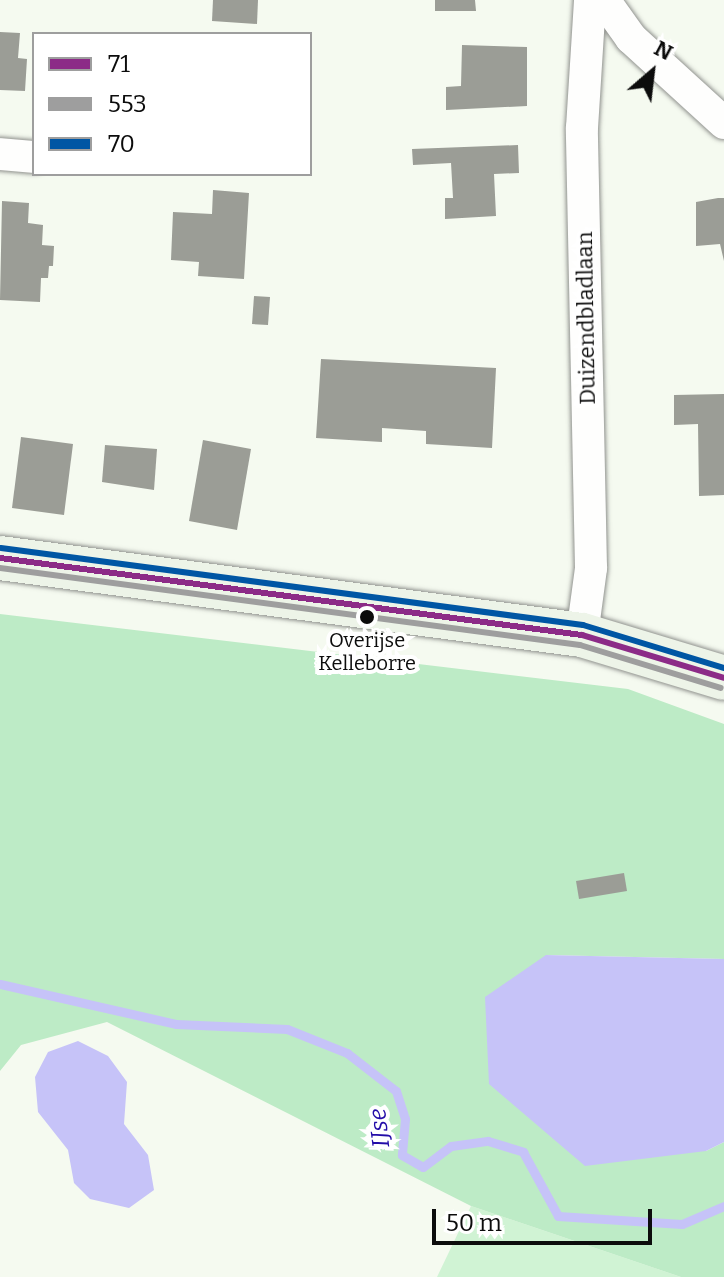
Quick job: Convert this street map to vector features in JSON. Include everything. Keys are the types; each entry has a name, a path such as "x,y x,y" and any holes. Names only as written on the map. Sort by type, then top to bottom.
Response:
{"main road":[{"path":"0,558 582,635 724,678"}],"street":[{"name":"Duizendbladlaan","path":"582,635 591,568 582,128 590,0"},
{"path":"604,0 631,38 724,123"},
{"path":"0,154 32,157"}],"green space":[{"path":"0,614 628,689 724,724 724,959 546,955 706,1151 724,1142 724,1277 681,1277 471,1206 107,1022 21,1045 0,1071"},
{"path":"471,1206 681,1277 437,1277"}],"water":[{"path":"546,955 724,959 724,1142 706,1151 585,1166 489,1084 485,997"},
{"path":"78,1041 108,1056 127,1082 124,1124 148,1155 154,1190 129,1208 90,1199 74,1183 68,1150 38,1112 35,1077 48,1052"}],"building":[{"path":"213,0 258,0 257,24 212,21"},
{"path":"435,0 475,0 476,11 435,11"},
{"path":"0,32 20,33 18,58 27,59 25,91 0,90"},
{"path":"462,45 527,47 527,106 446,110 446,87 461,86"},
{"path":"518,145 519,173 494,174 496,216 445,219 445,198 453,198 451,163 413,165 412,149"},
{"path":"213,190 249,193 244,279 198,276 199,262 171,260 173,212 212,214"},
{"path":"724,198 724,261 720,244 696,246 696,202"},
{"path":"2,201 29,203 28,223 43,225 42,245 54,246 53,266 49,266 48,278 41,278 40,302 0,300"},
{"path":"254,296 270,297 268,325 252,324"},
{"path":"321,359 496,368 492,448 426,444 426,431 382,428 382,442 316,438"},
{"path":"724,394 724,495 699,496 698,424 674,425 674,395"},
{"path":"21,437 73,444 64,515 12,508"},
{"path":"203,440 251,449 237,530 189,521"},
{"path":"105,445 157,449 154,490 102,482"},
{"path":"624,873 627,891 579,899 576,881"}],"waterway":[{"name":"IJse","path":"0,984 176,1024 287,1029 347,1053 396,1091 405,1119 402,1155 423,1167 451,1146 488,1141 523,1152 558,1216 682,1224 724,1206"}],"transit line":[{"name":"70","path":"1,548 583,625 724,668"},
{"name":"71","path":"0,558 582,635 724,678"},
{"name":"553","path":"0,568 580,645 721,688"}],"place":[{"name":"Overijse Kelleborre","path":"367,617"}]}
